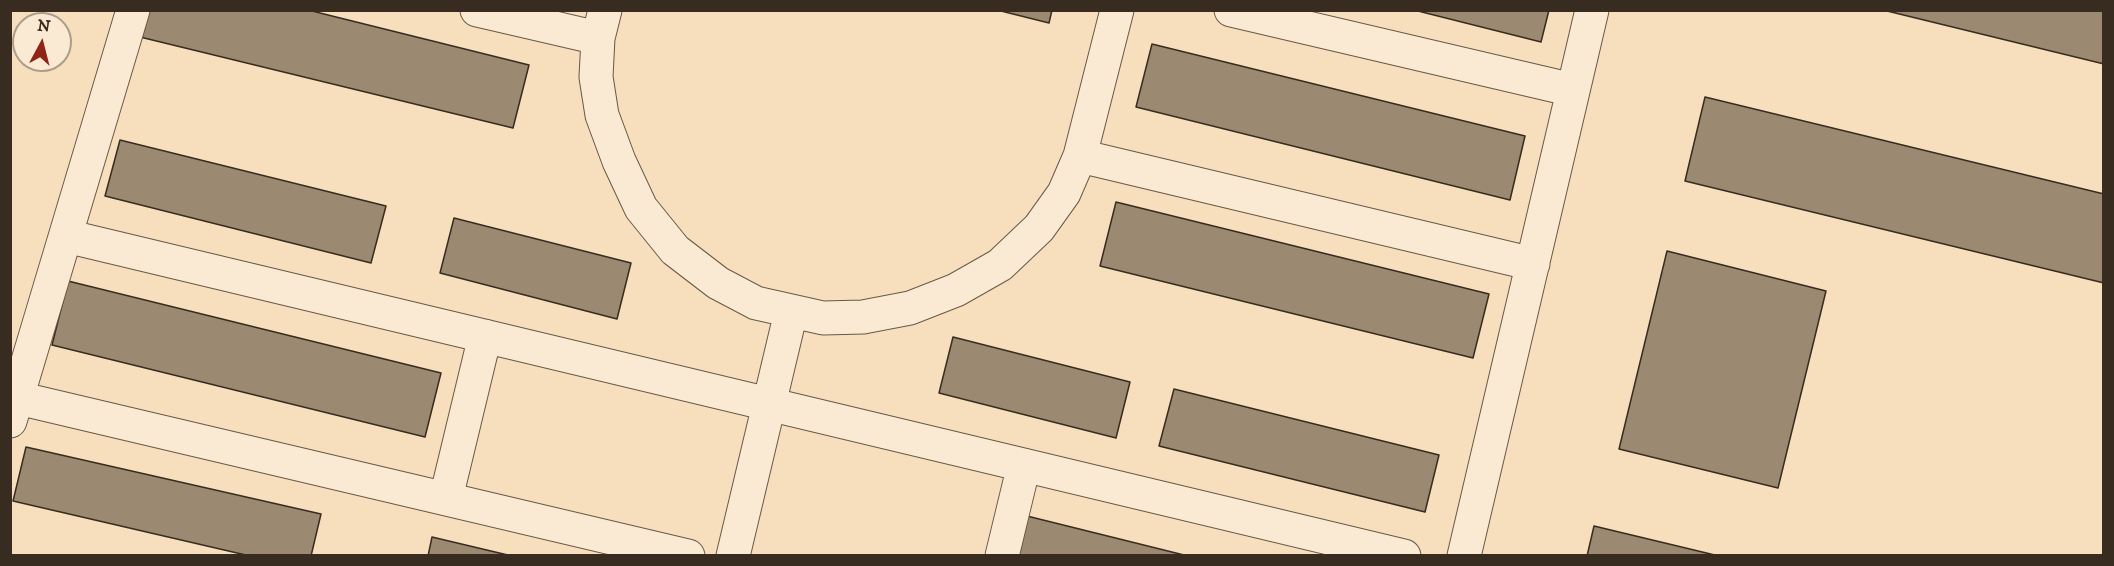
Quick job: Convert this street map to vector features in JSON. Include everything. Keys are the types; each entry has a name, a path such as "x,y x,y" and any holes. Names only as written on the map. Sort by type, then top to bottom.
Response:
{"street":[{"path":"133,10 14,409 446,498 688,555"},
{"path":"477,10 601,24 596,77 602,115 640,208 675,250 718,283 756,303 823,318 863,317 910,308 956,290 1000,265 1039,228 1064,193 1080,156 1117,10"},
{"path":"1231,10 1573,90"},
{"path":"1464,555 1592,10"},
{"path":"1080,156 1533,264"},
{"path":"66,236 1404,555"},
{"path":"733,555 791,312"},
{"path":"446,498 485,336"},
{"path":"1002,555 1024,465"}],"building":[{"path":"147,10 308,10 529,65 513,128 140,37"},
{"path":"997,10 1052,10 1049,23"},
{"path":"1414,10 1549,10 1541,42"},
{"path":"1883,10 2104,10 2104,64"},
{"path":"1152,44 1525,136 1510,200 1136,107"},
{"path":"1705,97 2104,194 2104,283 1685,181"},
{"path":"120,140 386,206 371,263 105,196"},
{"path":"1116,202 1489,294 1473,358 1100,266"},
{"path":"454,218 631,263 617,319 440,273"},
{"path":"1667,251 1826,291 1778,488 1619,449"},
{"path":"68,281 441,373 425,437 52,345"},
{"path":"953,337 1130,382 1116,438 939,393"},
{"path":"1174,389 1439,455 1425,512 1159,446"},
{"path":"26,447 321,514 311,556 250,556 13,501"},
{"path":"1027,516 1188,556 1017,556"},
{"path":"1594,526 1719,556 1587,556"},
{"path":"432,537 512,556 428,556"}]}
